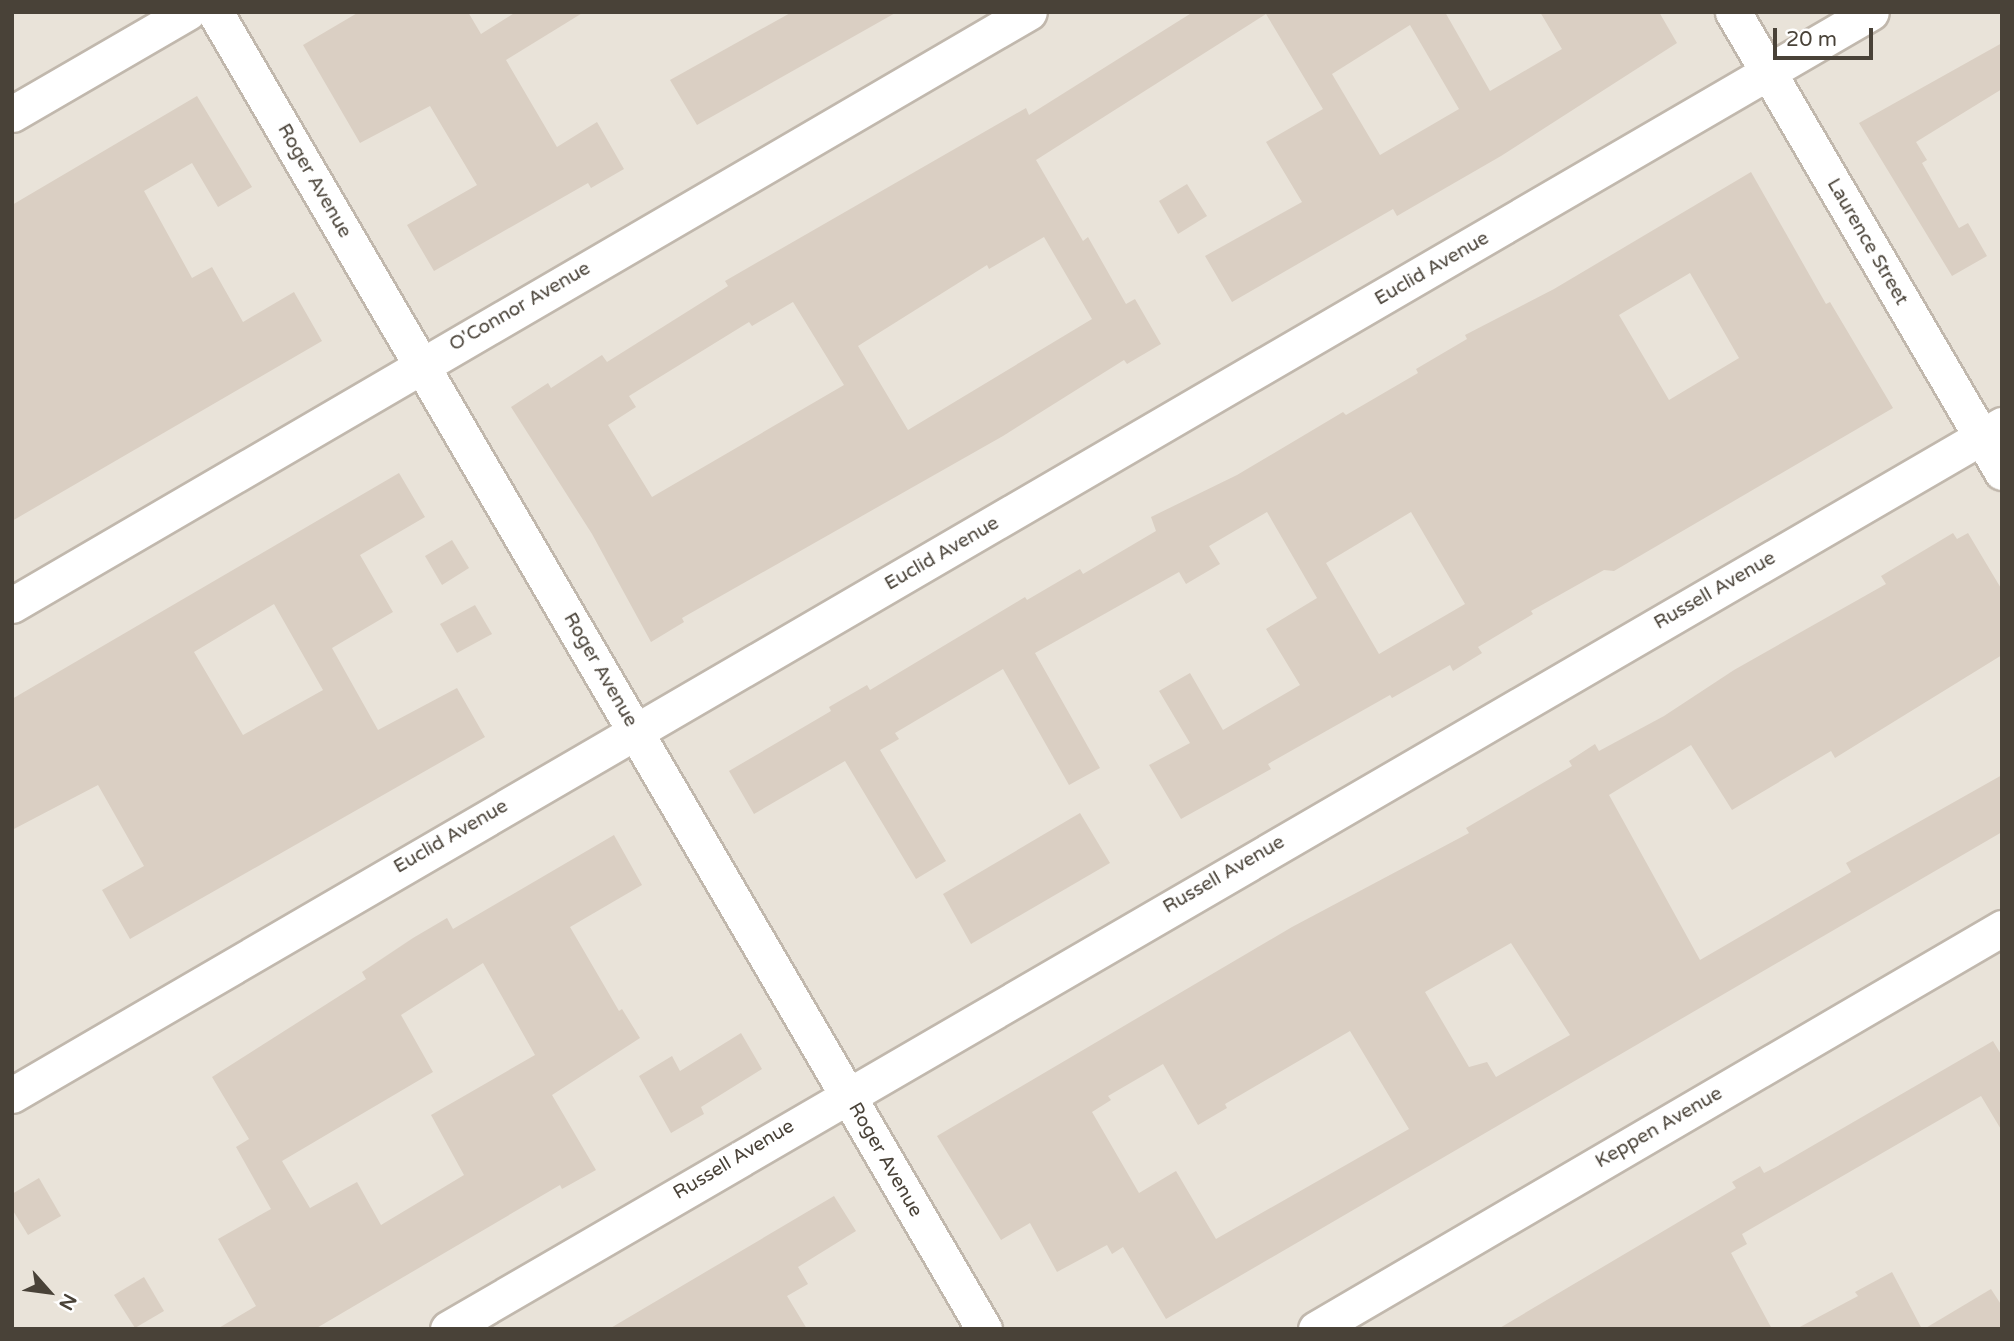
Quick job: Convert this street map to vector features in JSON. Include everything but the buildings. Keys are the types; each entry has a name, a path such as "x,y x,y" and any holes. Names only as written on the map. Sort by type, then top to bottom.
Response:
{"street":[{"path":"12,114 188,12"},
{"name":"Roger Avenue","path":"215,12 984,1329"},
{"name":"O'Connor Avenue","path":"12,605 1029,12"},
{"name":"Laurence Street","path":"1733,12 1991,431 2002,472"},
{"name":"Euclid Avenue","path":"12,1095 634,730 983,532 1871,12"},
{"name":"Russell Avenue","path":"448,1329 846,1094 1991,431"},
{"name":"Keppen Avenue","path":"1316,1329 2002,928"}],"shaded area":[{"path":"12,12 2002,12 2002,1329 12,1329"}]}
